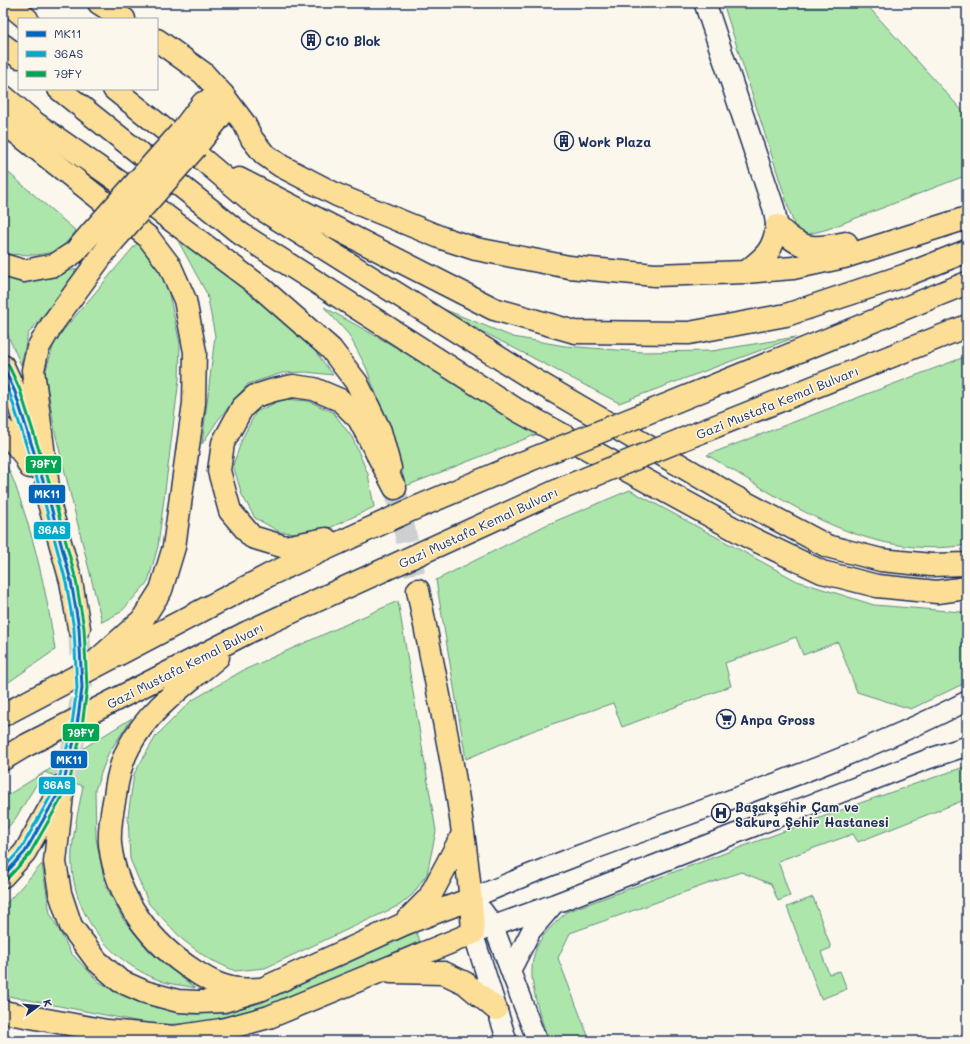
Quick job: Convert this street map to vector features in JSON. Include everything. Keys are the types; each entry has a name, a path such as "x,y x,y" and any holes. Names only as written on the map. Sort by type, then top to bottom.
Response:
{"main road":[{"path":"8,3 27,18"},
{"path":"99,3 122,18"},
{"path":"706,3 774,209 777,226 775,241 767,254 746,272"},
{"path":"158,41 203,73 223,95 244,122 252,140 264,154 281,166 337,195 442,238 476,249 569,267 655,275 746,272 793,268 844,257 967,218"},
{"path":"3,45 18,57"},
{"path":"60,90 241,234 517,410 750,538 822,572 877,586 937,592 967,588"},
{"path":"115,90 199,153 260,208 536,381 731,495 826,546 881,560 931,566 967,564"},
{"path":"50,503 33,370 38,348 101,239 203,103 223,95"},
{"path":"3,265 24,271 54,265 75,252 101,239 199,153 220,118 223,95"},
{"path":"3,96 36,123 138,195 259,286 331,349 357,383 380,431 395,488 359,419 340,400 314,389 293,386 255,396 242,408 223,442 219,471 230,511 252,537 285,547 320,542 378,516 413,509"},
{"path":"3,122 148,236 170,266 185,300 195,352 194,403 174,548 161,590 142,620 86,670"},
{"path":"199,153 494,309 575,332 689,333 786,315 906,275 967,251"},
{"path":"777,226 792,241 802,246 816,247 876,236 967,213"},
{"path":"3,715 273,573 413,509 967,283"},
{"name":"Gazi Mustafa Kemal Bulvarı","path":"3,759 23,747 248,632 564,488 967,326"},
{"path":"3,366 14,392 50,503 71,581 79,628"},
{"path":"3,429 24,455 50,503"},
{"path":"3,1012 107,1031 174,1037 222,1030 269,1017 473,933 471,899 463,834 418,590"},
{"path":"248,632 178,691 144,723 132,742 118,776 112,813 110,844 118,881 134,911 156,942 181,963 209,980 237,989 262,989"},
{"path":"3,876 26,852 63,785 55,862 60,893 71,926 97,961 120,981 145,992 178,1001 198,1002 224,1001 262,989 404,924 471,899"},
{"path":"404,924 429,898 463,834"},
{"path":"376,973 414,971 444,972 465,983 496,1009"}],"street":[{"path":"537,1041 493,925 483,911 471,899 531,873 844,756 918,726 967,701"},
{"path":"507,1041 473,933 554,904 928,759 967,746"},
{"path":"511,970 531,931 554,904"}],"green space":[{"path":"723,3 865,3 967,116 967,175 828,229 805,235 795,228"},
{"path":"3,168 76,231 59,251 36,255 3,254"},
{"path":"176,237 222,268 309,343 333,375 306,372 282,373 248,384 218,420 202,444 215,336 207,294"},
{"path":"138,242 166,280 180,344 179,379 158,546 148,582 121,612 102,622 55,432 45,373 55,340"},
{"path":"82,268 28,334 21,365 3,324 3,276 38,278"},
{"path":"426,302 513,337 565,346 642,352 712,351 796,337 619,403"},
{"path":"324,307 545,431 406,486 392,437 366,367 349,335"},
{"path":"967,356 967,545 930,548 895,544 862,536 830,524 799,509 707,455"},
{"path":"283,399 308,401 333,412 352,437 368,474 374,507 317,534 280,532 255,518 242,495 233,465 243,437 256,412"},
{"path":"3,460 14,481 32,538 49,613 55,650 3,686"},
{"path":"630,490 797,581 874,605 961,612 967,611 967,682 911,709 857,692 838,642 803,655 796,637 725,663 731,686 622,727 613,703 532,731 466,759 436,580 546,525"},
{"path":"398,601 436,831 427,874 413,894 400,905 265,968 235,971 207,958 183,940 149,904 130,859 128,816 134,774 156,736 191,701 242,671"},
{"path":"132,718 108,754 95,790 96,838 105,884 123,919 150,952 195,988 163,982 140,971 122,959 107,945 94,929 76,892 72,871 73,842 83,786 45,772"},
{"path":"967,766 967,799 858,842 853,834 778,861 790,896 778,901 771,884 741,872 570,933 558,958 590,1041 548,1041 533,987 533,960 537,947 544,935 566,912 863,802"},
{"path":"43,773 15,819 3,833 3,798"},
{"path":"42,864 50,913 71,953 99,982 136,1001 189,1014 222,1013 261,1003 416,932 420,941 257,1012 219,1022 156,1025 3,995 3,907"},
{"path":"813,897 831,948 821,952 829,974 840,971 847,989 821,999 787,907"}],"tunnel":[{"path":"395,488 418,590"},
{"path":"63,785 76,733 82,688 79,628"}],"transit line":[{"name":"79FY","path":"7,879 29,855 68,787 81,734 87,688 84,628 76,580 55,501 20,390 8,364"},
{"name":"MK11","path":"3,366 15,392 50,503 71,581 79,628 82,688 76,733 63,785 25,852 3,876"},
{"name":"36AS","path":"3,378 10,394 45,504 66,582 74,629 77,688 71,732 58,783 21,849 3,869"}],"place":[{"name":"C10 Blok","path":"311,40"},
{"name":"Work Plaza","path":"564,141"},
{"name":"Anpa Gross","path":"726,719"},
{"name":"Başakşehir Çam ve Sakura Şehir Hastanesi","path":"721,813"}]}
